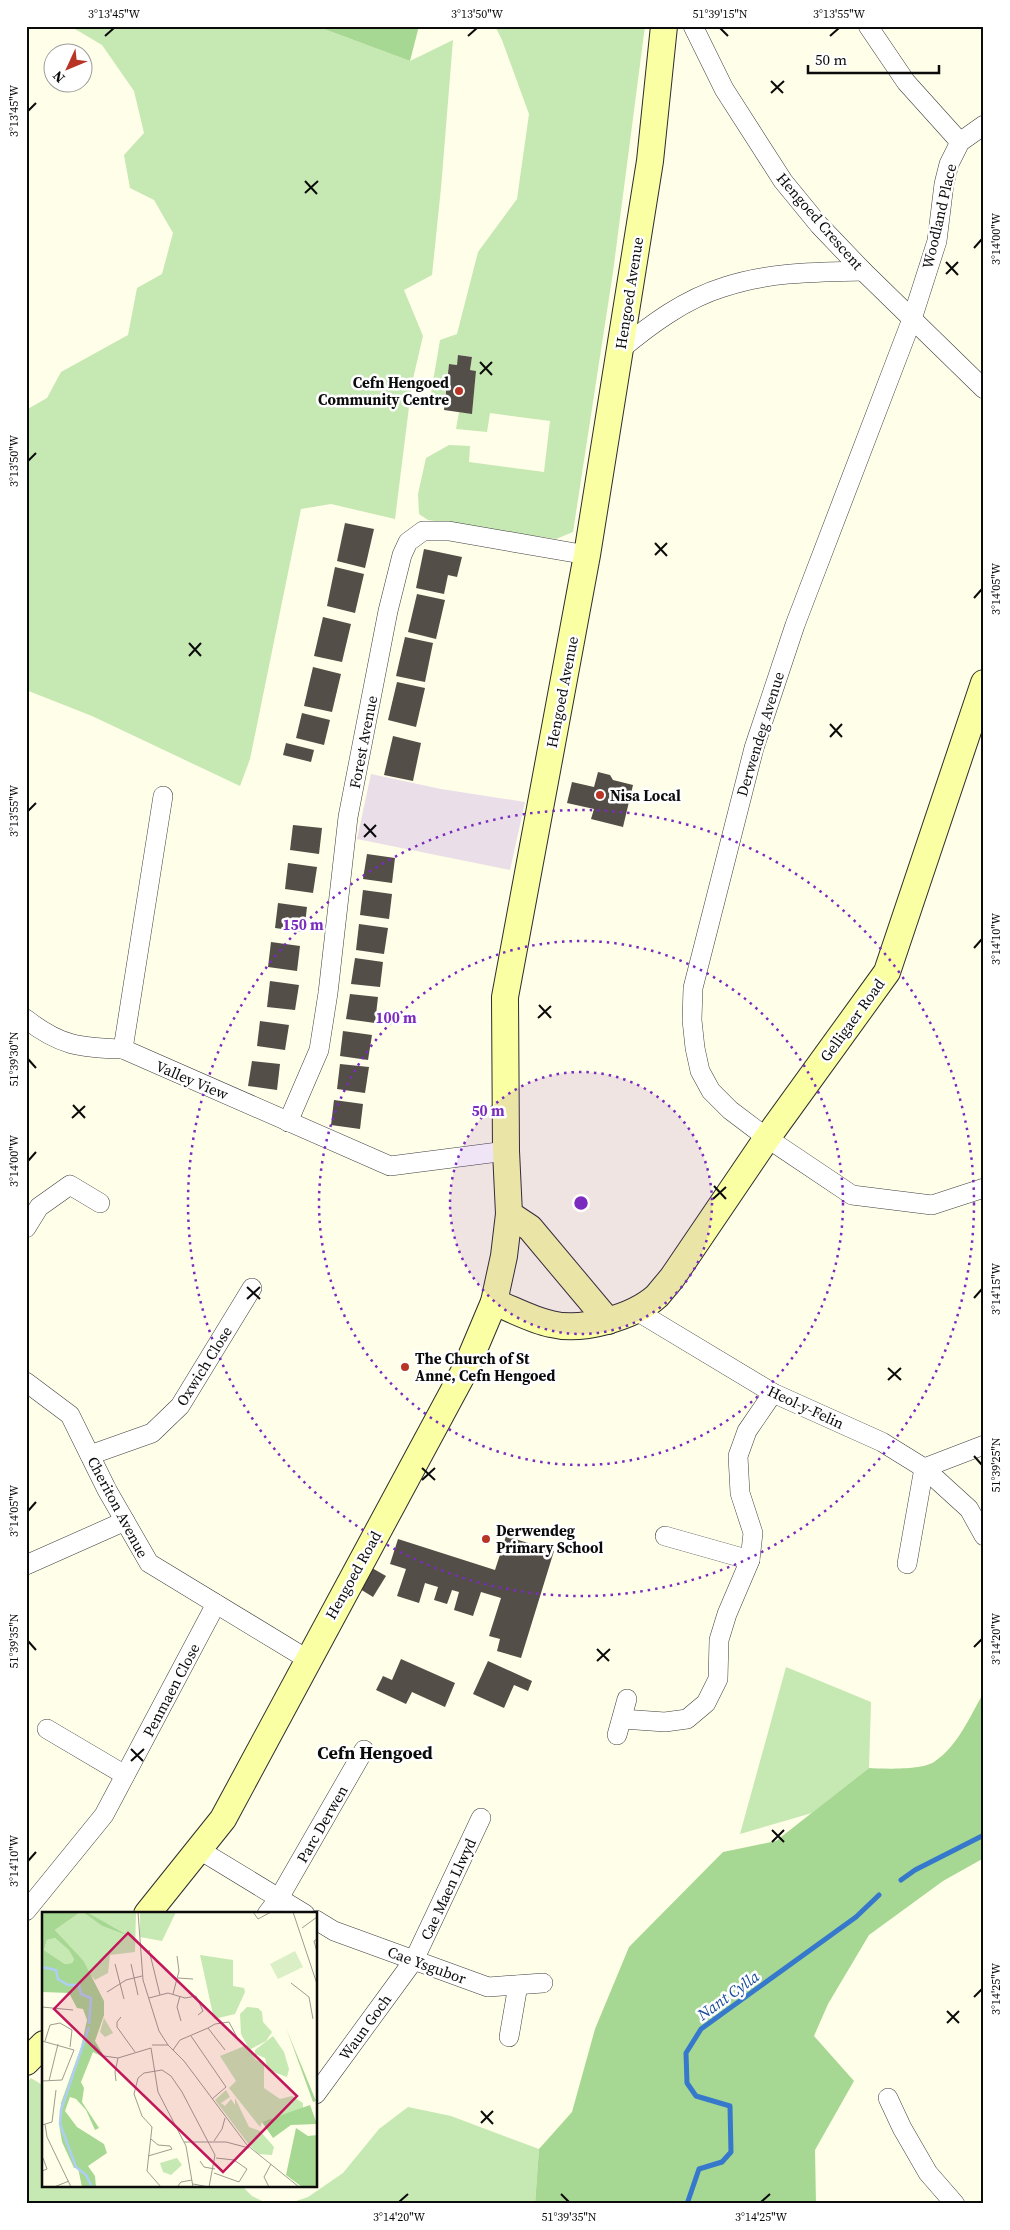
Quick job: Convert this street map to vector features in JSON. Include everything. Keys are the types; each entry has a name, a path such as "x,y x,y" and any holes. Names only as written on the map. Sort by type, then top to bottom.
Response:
{"street":[{"name":"Hengoed Avenue","path":"509,1214 506,1151 505,997 587,555 650,161 664,26"},
{"name":"Hengoed Crescent","path":"694,26 724,89 783,182 819,225 912,319 984,388"},
{"path":"868,26 906,82 960,142"},
{"name":"Woodland Place","path":"912,319 936,241 948,164 960,142 984,125"},
{"path":"620,350 644,330 673,310 723,287 759,278 864,271"},
{"name":"Derwendeg Avenue","path":"912,319 795,625 754,748 693,988 692,1020 694,1048 700,1071 711,1090 723,1104 767,1138 852,1195 932,1204 984,1188"},
{"name":"Forest Avenue","path":"288,1122 319,1050 328,993 348,817 388,611 402,555 408,542 423,531 448,530 587,555"},
{"name":"Gelligaer Road","path":"494,1302 552,1325 581,1326 608,1321 635,1310 656,1296 672,1278 767,1138 887,972 984,683"},
{"path":"26,1019 48,1034 72,1046 123,1049 163,796"},
{"name":"Valley View","path":"123,1049 390,1166 506,1151"},
{"path":"26,1228 39,1207 70,1186 100,1203"},
{"path":"509,1214 530,1228 608,1321"},
{"name":"Hengoed Road","path":"149,1912 223,1819 307,1659 467,1366 494,1302 504,1256 509,1214"},
{"name":"Oxwich Close","path":"90,1455 152,1433 180,1406 252,1288"},
{"name":"Heol-y-Felin","path":"635,1310 773,1393 882,1442 924,1468 969,1509 984,1536"},
{"name":"Cheriton Avenue","path":"26,1382 70,1415 125,1522 149,1564 307,1659"},
{"path":"627,1699 620,1727 687,1719 706,1703 718,1679 719,1640 727,1614 750,1560 753,1533 740,1493 738,1456 747,1431 773,1393"},
{"path":"907,1564 924,1468 984,1445"},
{"path":"26,1565 125,1522"},
{"path":"665,1536 750,1560"},
{"name":"Penmaen Close","path":"26,1911 104,1815 216,1604"},
{"path":"47,1729 125,1775"},
{"name":"Parc Derwen","path":"268,1912 279,1898 364,1750"},
{"name":"Cae Maen Llwyd","path":"414,1960 481,1818"},
{"path":"198,1849 302,1912"},
{"name":"Cae Ysgubor","path":"318,1921 334,1931 488,1987 543,1983"},
{"name":"Waun Goch","path":"318,2091 414,1960"},
{"path":"509,2037 518,1985"},
{"path":"26,2062 42,2046"},
{"path":"888,2098 902,2128 928,2173 955,2204"}],"shaded area":[{"path":"371,774 441,789 525,802 510,870 357,839"}],"green space":[{"path":"70,26 316,26 410,61 453,40 432,275 404,290 423,336 412,383 395,519 331,504 301,509 250,759 240,786 92,716 26,690 26,410 47,398 61,372 128,335 137,288 162,274 173,233 154,200 130,188 124,155 144,133 134,91 102,45"},
{"path":"316,26 419,26 410,61"},
{"path":"495,26 645,26 613,272 573,532 556,539 428,520 419,514 418,494 426,458 449,445 470,446 469,462 544,472 550,421 490,413 487,432 456,429 459,412 472,413 476,371 470,370 472,357 459,355 457,365 449,364 444,405 429,405 440,340 457,334 478,252 517,199 529,114"},
{"path":"786,1667 871,1702 869,1768 812,1813 740,1834"},
{"path":"984,1692 984,1858 943,1881 869,1935 828,2004 814,2036 854,2081 815,2150 816,2204 535,2204 539,2149 572,2112 595,2029 629,1947 723,1852 776,1841 869,1768 912,1768 934,1762 957,1739"},
{"path":"31,2078 42,2085 42,2188 244,2188 252,2196 268,2204 26,2204 26,2083"},
{"path":"408,2107 451,2116 539,2149 535,2204 287,2204 308,2197 343,2173 379,2129"}],"building":[{"path":"458,355 472,357 470,370 476,371 472,414 444,410 449,364 457,365"},
{"path":"345,523 374,529 365,568 337,561"},
{"path":"424,549 462,557 457,577 448,575 444,594 416,588"},
{"path":"335,567 364,574 355,613 327,606"},
{"path":"417,594 445,600 436,639 408,632"},
{"path":"323,617 351,624 342,662 314,656"},
{"path":"405,637 433,643 425,682 396,676"},
{"path":"313,667 341,674 332,712 304,706"},
{"path":"397,682 425,688 416,727 388,720"},
{"path":"302,713 330,720 324,745 296,738"},
{"path":"393,736 421,743 413,781 384,775"},
{"path":"286,743 314,750 311,762 283,755"},
{"name":"Nisa Local","path":"598,772 610,775 613,780 633,785 623,827 591,819 594,809 567,803 572,782 594,787"},
{"path":"293,825 322,828 319,854 290,850"},
{"path":"367,854 395,858 392,883 363,879"},
{"path":"288,863 317,867 313,893 285,889"},
{"path":"363,890 392,894 389,919 360,915"},
{"path":"278,903 307,907 304,932 275,928"},
{"path":"359,924 388,928 384,954 356,950"},
{"path":"271,942 300,946 297,971 268,967"},
{"path":"355,958 383,962 380,987 351,984"},
{"path":"270,981 299,985 295,1010 267,1007"},
{"path":"350,994 378,997 375,1023 346,1019"},
{"path":"260,1021 289,1025 285,1050 257,1046"},
{"path":"343,1031 372,1035 368,1060 340,1056"},
{"path":"252,1061 280,1064 277,1090 248,1086"},
{"path":"340,1064 369,1067 365,1093 337,1089"},
{"path":"334,1100 363,1104 360,1129 331,1125"},
{"path":"506,1536 554,1551 521,1658 497,1651 500,1639 489,1636 501,1598 481,1592 473,1616 454,1610 459,1592 452,1590 447,1604 434,1600 438,1587 425,1583 419,1603 397,1596 406,1569 390,1564 398,1539 495,1570"},
{"path":"372,1568 386,1576 373,1597 360,1589"},
{"path":"401,1659 455,1683 445,1707 412,1692 406,1704 376,1690 383,1676 392,1680"},
{"path":"488,1661 532,1681 528,1691 514,1685 504,1708 473,1694"}],"waterway":[{"name":"Nant Cylla","path":"901,1880 915,1870 984,1835"},
{"name":"Nant Cylla","path":"687,2204 699,2169 722,2162 731,2152 730,2106 696,2096 687,2083 686,2053 701,2029 856,1917 879,1895"}],"place":[{"name":"Cefn Hengoed Community Centre","path":"459,391"},
{"name":"Nisa Local","path":"600,795"},
{"name":"The Church of St Anne, Cefn Hengoed","path":"405,1367"},
{"name":"Derwendeg Primary School","path":"486,1539"}],"district":[{"name":"Cefn Hengoed","path":"375,1752"}]}
